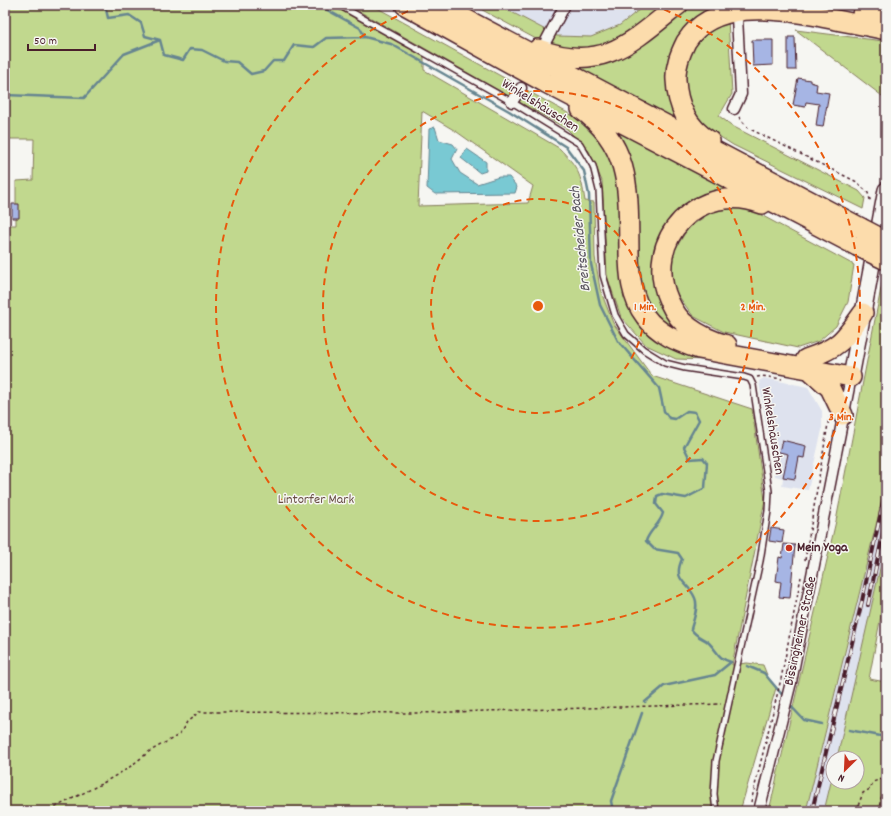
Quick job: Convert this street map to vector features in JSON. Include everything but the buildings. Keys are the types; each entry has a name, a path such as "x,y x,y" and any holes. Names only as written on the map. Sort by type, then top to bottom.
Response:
{"highway":[{"path":"405,5 546,83 859,237"},
{"path":"439,5 755,174 859,237 886,260"},
{"path":"475,25 487,23 534,48 551,54 567,57 587,58 613,52 633,41 678,5"},
{"path":"809,5 886,19"},
{"path":"755,174 748,162 702,136 689,123 677,94 675,71 681,52 689,36 702,23 717,13 736,8 753,6 783,9 886,30"},
{"path":"862,15 886,11"},
{"path":"546,83 591,117 608,137 618,154 625,173 628,194 629,271 635,296 644,316 659,331 677,341 699,349 808,364 852,372"},
{"path":"843,415 830,388 808,364 731,346 709,339 687,326 672,309 662,286 662,260 668,239 679,222 693,211 710,202 728,198 750,199 831,239 859,237 886,241"},
{"path":"808,364 832,350 839,344 863,312"}],"street":[{"path":"546,41 565,5"},
{"path":"734,109 741,94 737,17"},
{"path":"512,102 521,88"},
{"name":"Bissingheimer Straße","path":"754,808 784,709 790,682 852,372 886,190"}],"lane":[{"name":"Winkelshäuschen","path":"339,5 399,37 512,102 580,144 593,166 599,190 603,275 615,315 626,334 644,350 665,363 685,368 744,376 750,379 753,385 757,401 769,490 768,511 760,561 716,761 714,794 716,811"}],"path":[{"path":"750,379 762,376 784,380"},
{"path":"754,808 781,679"},
{"path":"20,811 50,810 103,783 126,769 150,751 179,735 187,722 199,712 419,713 729,704"},
{"path":"856,811 863,793 870,789 873,782 881,779 886,768"},
{"path":"878,811 886,780"}],"shaded area":[{"path":"498,5 645,5 620,25 592,37 557,36"},
{"path":"764,378 808,387 822,411 822,430 808,490 782,486 783,478 775,476 759,381"},
{"path":"886,469 886,542 857,677 839,750 825,750 825,790 829,790 824,811 806,811 858,601"}],"green space":[{"name":"Lintorfer Mark","path":"5,5 331,5 424,57 424,70 559,148 571,160 578,172 585,201 594,202 595,257 600,289 613,323 652,376 752,409 765,500 732,665 747,663 763,665 769,680 776,688 740,811 5,811 5,225 16,225 16,181 33,180 34,139 5,139","holes":["422,111 457,132 533,186 528,203 418,206"]},
{"path":"348,5 372,5 575,117 603,144 620,186 632,311 662,344 708,360 676,359 646,345 621,317 607,276 602,181 589,151 567,129"},
{"path":"473,5 498,5 557,36 591,37 620,25 645,5 664,5 621,40 583,50 549,46"},
{"path":"688,5 727,5 677,47 686,128 564,63 598,61"},
{"path":"728,18 732,94 719,116 734,127 859,191 865,198 863,209 733,145 700,124 686,95 683,74 691,47 704,33"},
{"path":"796,30 883,41 886,43 886,99"},
{"path":"603,122 733,192 683,208 670,218 657,247 680,330 671,330 650,312 639,292 633,193"},
{"path":"748,208 854,265 848,302 836,326 819,341 798,348 724,332 693,316 672,287 671,256 688,228 716,209"},
{"path":"883,278 886,279 886,474 879,513 806,811 769,811 836,521"},
{"path":"886,542 886,589 869,679 886,682 886,811 824,811 829,790 865,790 865,750 839,750"}],"water":[{"path":"435,127 439,140 453,144 457,149 452,159 460,173 477,184 499,177 509,177 517,187 515,193 435,194 427,188 429,129"},
{"path":"467,149 486,162 486,171 480,173 461,158"}],"waterway":[{"name":"Breitscheider Bach","path":"105,5 108,18 129,15 141,23 145,36 160,40 164,55 183,60 190,49 202,50 224,61 237,62 251,74 264,71 273,61 284,61 294,45 314,47 326,38 365,37 391,44 509,111 566,147 584,171 589,195 591,264 600,305 618,341 659,388 664,411 669,418 675,419 687,411 695,412 699,420 684,447 690,459 703,458 707,463 705,488 686,498 662,494 657,496 656,504 663,513 660,521 650,533 646,541 654,549 678,553 682,559 679,567 680,577 692,592 696,602 695,614 691,629 696,635 709,643 721,657 731,662"},
{"path":"318,5 360,28 365,37"},
{"path":"5,95 84,98 124,54 160,40"},
{"path":"645,702 664,686 715,675 731,662"},
{"name":"Breitscheider Bach","path":"747,666 764,673 784,697"},
{"name":"Breitscheider Bach","path":"788,703 804,720 822,724"},
{"path":"613,811 611,801 642,713"},
{"name":"Breitscheider Bach","path":"849,730 886,737"}],"railway":[{"path":"812,811 862,601 886,488"},
{"path":"868,605 886,519"}],"place":[{"name":"Mein Yoga","path":"789,548"}]}
